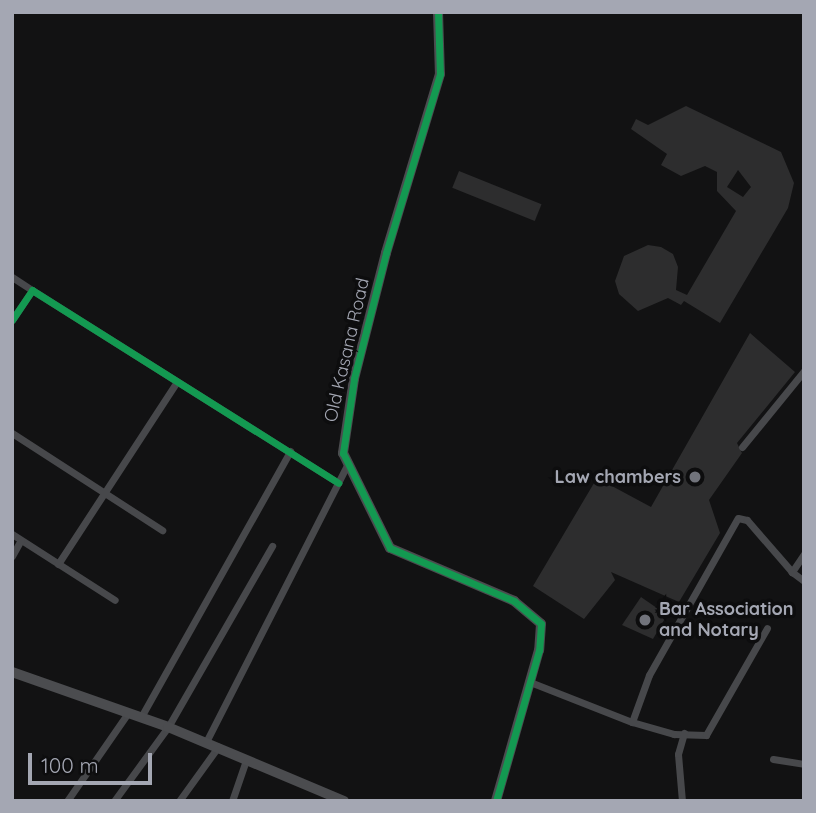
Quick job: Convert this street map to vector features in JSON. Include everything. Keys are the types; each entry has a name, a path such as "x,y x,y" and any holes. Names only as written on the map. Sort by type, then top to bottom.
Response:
{"street":[{"name":"Old Kasana Road","path":"438,12 440,74 354,379 344,429 346,467 390,548 514,601 539,620 541,642 496,801"},
{"path":"12,276 176,383 338,483"},
{"path":"12,320 32,290"},
{"path":"742,447 804,371"},
{"path":"58,564 176,383"},
{"path":"12,433 162,530"},
{"path":"141,717 290,451"},
{"path":"206,742 346,467"},
{"path":"632,722 653,668 738,519 747,520 792,572 804,581"},
{"path":"12,534 115,600"},
{"path":"12,556 21,540"},
{"path":"114,801 168,727 272,546"},
{"path":"792,572 804,554"},
{"path":"530,682 632,722 684,733 709,734 767,628"},
{"path":"12,672 168,727 344,801"},
{"path":"67,801 128,713"},
{"path":"682,801 678,754 684,733"},
{"path":"178,801 218,747"},
{"path":"232,801 246,760"},
{"path":"774,760 804,764"}],"building":[{"path":"686,106 781,152 794,183 788,208 720,323 684,301 681,305 668,298 638,311 619,294 615,281 624,256 648,245 661,247 673,254 678,267 676,290 687,295 736,211 717,191 717,172 705,166 681,176 661,165 667,154 631,129 636,119 648,125","holes":["738,170 751,187 743,197 727,187"]},
{"path":"459,171 542,204 535,221 452,188"},
{"name":"Law chambers","path":"750,333 795,372 737,443 742,453 709,500 720,533 679,602 611,572 615,580 584,619 533,586 597,478 651,507"},
{"name":"Bar Association and Notary","path":"641,597 667,615 653,639 622,625"}],"cycle path":[{"path":"438,12 440,74 386,253 354,379 343,453 390,548 514,601 541,624 539,650 496,801"},
{"path":"12,320 32,290 338,483"}],"place":[{"name":"Law chambers","path":"695,477"},
{"name":"Bar Association and Notary","path":"645,620"}]}
